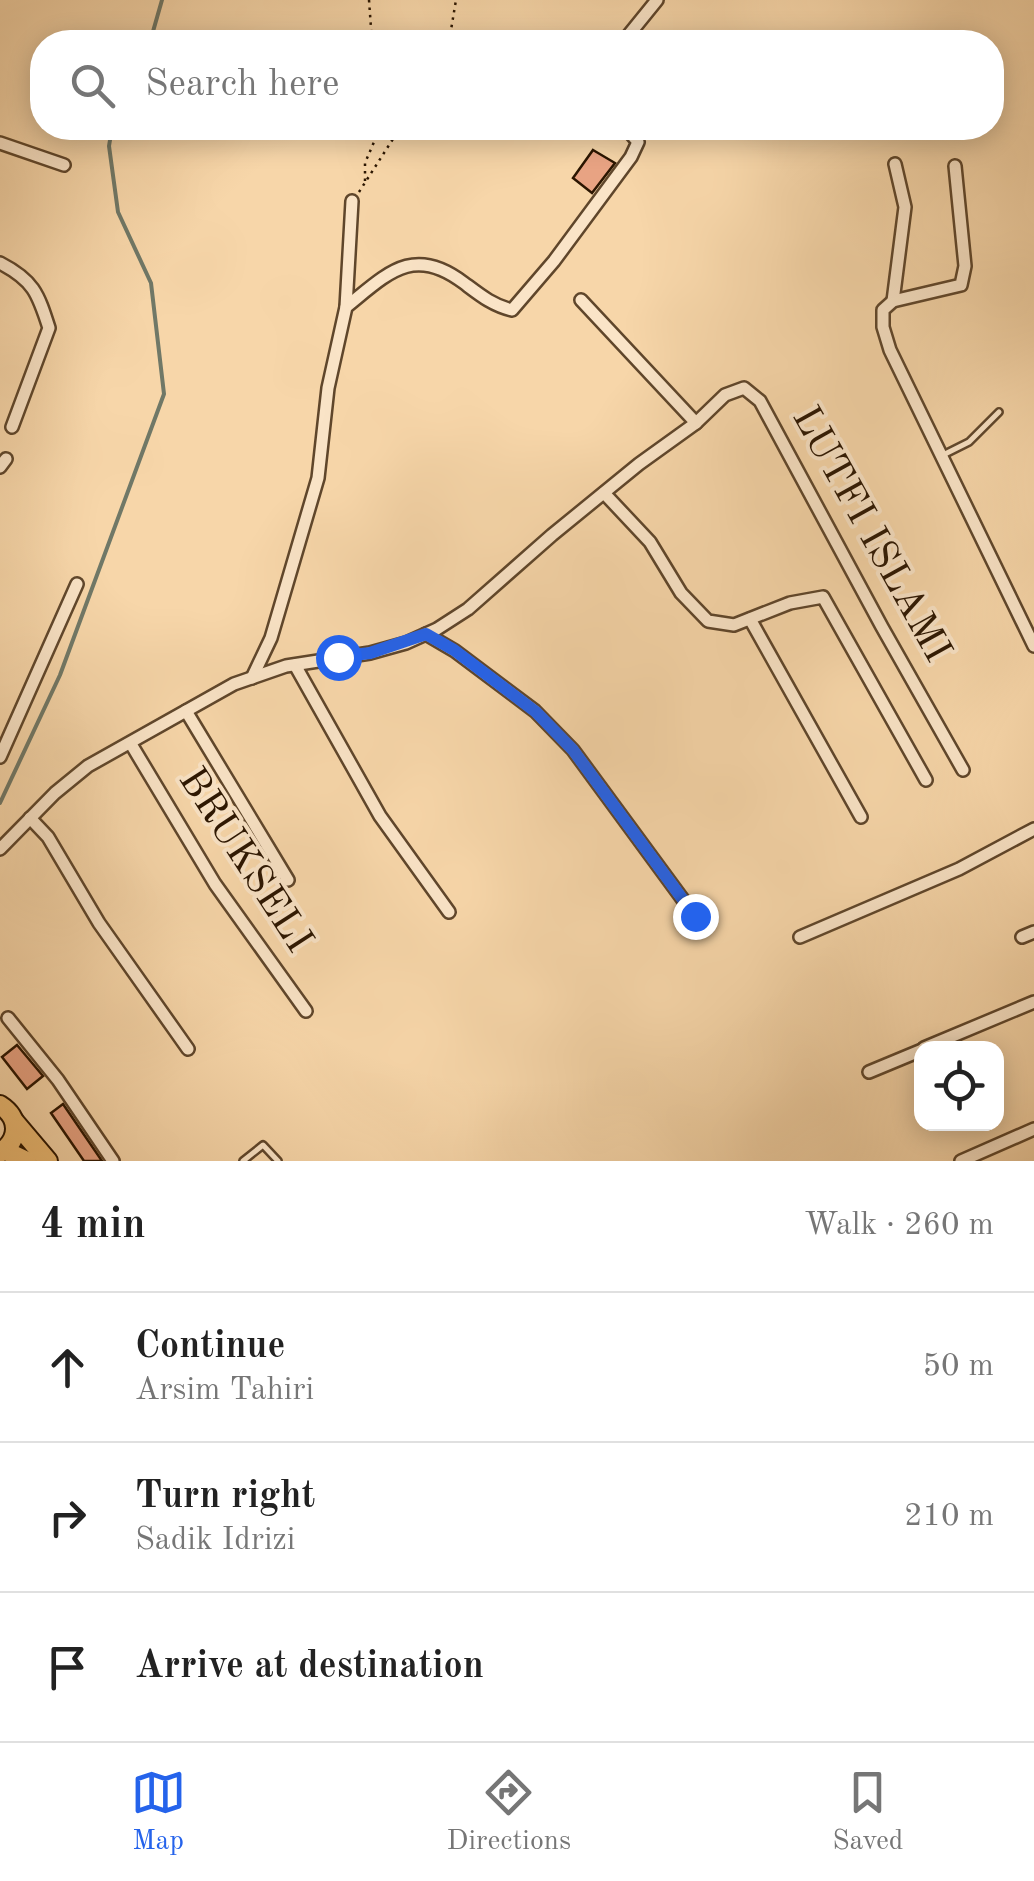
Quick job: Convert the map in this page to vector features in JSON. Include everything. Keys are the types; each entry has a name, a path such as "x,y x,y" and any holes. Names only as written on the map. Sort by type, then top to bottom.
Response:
{"main road":[{"path":"1,1104 48,1161"},
{"path":"14,1122 14,1138 2,1152 27,1161"}],"street":[{"path":"633,30 657,0"},
{"path":"346,307 399,268 422,262 453,275 494,306 512,310 554,261 631,157 636,140"},
{"path":"0,143 64,165"},
{"path":"893,301 904,207 895,164"},
{"path":"955,166 965,266 962,285 893,301 883,310 883,327 940,456 1034,646"},
{"path":"252,678 271,638 318,478 328,388 346,307 352,202"},
{"path":"0,263 23,275 37,294 49,328 12,427"},
{"path":"0,849 88,766 234,684 294,664 370,653 426,634 468,609 604,492 696,424 581,300"},
{"name":"LUTFI ISLAMI","path":"696,424 725,395 744,388 760,401 963,770"},
{"path":"604,492 650,542 682,592 708,621 734,625 790,602 824,597 926,780"},
{"path":"0,758 76,584"},
{"path":"750,619 861,817"},
{"path":"426,634 454,650 536,712 573,750 695,916"},
{"path":"294,664 380,816 449,912"},
{"path":"186,712 288,880"},
{"name":"BRUKSELI","path":"131,744 215,884 306,1012"},
{"path":"30,818 48,838 100,923 188,1049"},
{"path":"800,938 959,869 1034,829"},
{"path":"942,1041 1034,1002"},
{"path":"8,1018 58,1080 113,1161"},
{"path":"869,1072 914,1053"},
{"path":"961,1161 1034,1129"}],"lane":[{"path":"940,456 969,442 998,412"},
{"path":"243,1161 263,1144 278,1161"}],"path":[{"path":"369,0 371,30"},
{"path":"451,30 456,0"},
{"path":"366,183 365,163 375,140"},
{"path":"352,202 393,140"}],"building":[{"path":"593,150 615,163 592,193 573,178"},
{"path":"17,1045 43,1076 27,1089 2,1057"},
{"path":"63,1104 102,1161 84,1161 51,1113"}],"waterway":[{"path":"153,30 162,0"},
{"path":"0,803 60,675 164,394 151,283 118,212 110,140"}],"route":[{"path":"338,657 370,653 426,634 454,650 536,712 573,750 695,916"}]}
